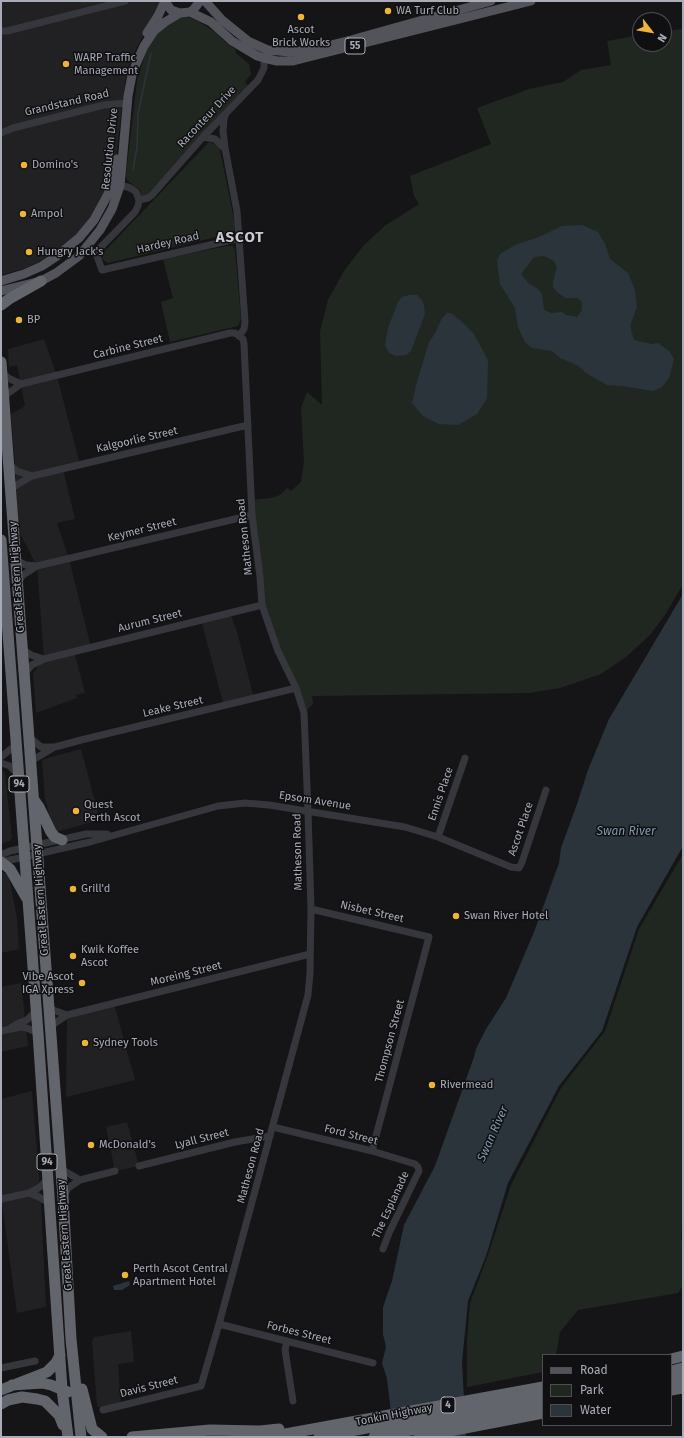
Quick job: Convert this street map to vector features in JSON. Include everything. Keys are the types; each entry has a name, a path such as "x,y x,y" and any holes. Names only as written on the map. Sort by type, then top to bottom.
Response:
{"highway":[{"path":"1,305 40,281"},
{"name":"Great Eastern Highway","path":"1,367 61,1169 71,1339 81,1437"},
{"name":"Great Eastern Highway","path":"1,540 3,589 19,776 38,1033 62,1390 68,1436"},
{"path":"34,800 51,832 55,837 62,840"},
{"path":"1,862 10,869 28,901"},
{"name":"94","path":"46,1158 49,1144 44,1076 47,1073 53,1076"},
{"name":"94","path":"56,1302 60,1303 63,1300 60,1240 64,1228"},
{"path":"71,1339 89,1422 92,1429 102,1437"},
{"path":"1,1390 46,1372 56,1363 60,1355"},
{"path":"672,1359 683,1356"},
{"path":"672,1371 683,1368"},
{"path":"672,1381 683,1379"},
{"path":"12,1385 42,1383 74,1396 77,1403"},
{"name":"Tonkin Highway","path":"319,1437 350,1426 542,1387"},
{"path":"672,1390 683,1388"},
{"name":"Tonkin Highway","path":"269,1437 350,1426 542,1395"},
{"path":"1,1404 8,1400 22,1397 37,1398 45,1401 59,1415 68,1436"},
{"name":"Tonkin Highway","path":"374,1437 542,1404"},
{"path":"419,1437 542,1413"},
{"path":"132,1437 210,1430 260,1431 350,1426"}],"main road":[{"path":"165,1 171,10 180,13 190,12 198,6 200,1"},
{"name":"Resolution Drive","path":"1,290 40,281 56,273 74,261 93,240 108,217 116,200 118,155 128,76 135,54 143,38 158,16 165,1"},
{"name":"55","path":"205,1 222,20 248,41 268,50 290,52 301,52 378,33 491,1"},
{"name":"55","path":"190,12 211,22 232,41 244,49 264,58 285,61 308,58 531,1"},
{"name":"Resolution Drive","path":"125,103 132,75 144,46 154,31 180,13"},
{"name":"Resolution Drive","path":"1,281 24,274 42,266 73,244 94,220 116,185"}],"street":[{"path":"3,32 125,1"},
{"path":"248,41 261,53 264,58"},
{"name":"Raconteur Drive","path":"139,200 148,198 152,195 203,136 258,80 264,68 264,58"},
{"name":"Grandstand Road","path":"1,133 13,128 104,105 125,103"},
{"path":"226,113 223,125 225,148 238,211 245,322 244,329 239,336"},
{"name":"Grandstand Road","path":"1,128 13,128"},
{"path":"203,136 215,138 225,148"},
{"path":"116,185 136,192 139,200"},
{"name":"Hardey Road","path":"139,200 135,212 97,251 97,256 102,270 240,238"},
{"name":"Carbine Street","path":"3,397 21,384 230,333 239,336"},
{"name":"Matheson Road","path":"201,1386 308,995 310,973 311,909 304,713 296,688 278,651 262,605 252,515 244,344 243,339 239,336"},
{"path":"1,367 8,378 21,384"},
{"name":"Kalgoorlie Street","path":"10,489 32,476 248,425"},
{"path":"8,463 17,471 32,476"},
{"name":"Keymer Street","path":"16,560 26,565 37,566 252,515"},
{"name":"Keymer Street","path":"17,584 23,575 37,566"},
{"name":"Aurum Street","path":"24,674 32,665 44,659 262,605"},
{"path":"22,648 31,654 44,659"},
{"name":"Leake Street","path":"29,738 41,747 55,747 296,688"},
{"path":"1,757 16,745"},
{"name":"Leake Street","path":"31,761 55,747"},
{"name":"Ennis Place","path":"438,837 465,758"},
{"path":"1,763 10,766 19,776"},
{"name":"Ascot Place","path":"511,867 519,868 522,862 546,790"},
{"name":"Epsom Avenue","path":"1,862 24,853 90,842 218,806 245,803 308,810 405,826 438,837 511,867"},
{"name":"Epsom Avenue","path":"37,850 62,840 86,834 111,835"},
{"name":"Epsom Avenue","path":"1,855 10,851 24,853"},
{"name":"Nisbet Street","path":"311,909 429,937"},
{"name":"Thompson Street","path":"372,1151 429,937"},
{"name":"Moreing Street","path":"50,1028 67,1015 310,954"},
{"path":"49,1006 67,1015"},
{"path":"10,1028 18,1022 27,1020 36,1011"},
{"path":"1,1031 10,1028 27,1028 38,1033"},
{"name":"Ford Street","path":"273,1127 372,1151 415,1164 419,1170"},
{"name":"Lyall Street","path":"140,1166 235,1142 270,1136"},
{"path":"61,1169 80,1180"},
{"name":"The Esplanade","path":"383,1249 419,1170"},
{"path":"63,1197 68,1188 80,1180 115,1171"},
{"path":"1,1199 28,1193 40,1187 48,1179"},
{"path":"28,1193 49,1203"},
{"name":"Forbes Street","path":"219,1324 373,1363"},
{"path":"287,1341 285,1350 293,1401"},
{"path":"1,1368 35,1361"},
{"name":"Davis Street","path":"103,1410 201,1386"}],"shaded area":[{"path":"1,1 162,1 135,51 129,66 125,82 114,175 94,216 76,236 39,262 26,268 1,275"},
{"path":"44,339 57,376 80,465 63,469 75,519 57,523 69,559 91,647 74,651 85,693 76,695 77,698 36,713 33,673 44,659 37,566 17,528 16,480 11,414 25,406 17,365 9,367 8,349"},
{"path":"230,613 237,632 254,698 224,706 201,620"},
{"path":"81,749 100,820 56,832 50,818 45,798 42,761 44,759"},
{"path":"1,767 5,774 12,837 10,841 1,844"},
{"path":"1,872 7,874 10,882 17,918 19,949 1,953"},
{"path":"21,983 28,1046 1,1052 1,987"},
{"path":"114,1003 135,1080 66,1097 67,1015"},
{"path":"32,1091 41,1202 46,1307 17,1313 1,1197 1,1099"},
{"path":"127,1122 139,1166 115,1171 106,1127"},
{"path":"131,1331 134,1362 118,1364 121,1406 103,1410 97,1406 92,1342 94,1337"}],"green space":[{"path":"79,1 105,1 84,6 81,5"},
{"path":"181,17 196,20 215,32 235,49 236,53 249,64 251,74 245,82 250,88 145,197 141,195 140,190 127,180 126,174 137,81 145,54 151,41 165,26"},
{"path":"683,29 683,584 665,615 650,635 626,657 601,674 560,688 529,693 312,696 313,704 304,713 262,605 251,500 271,498 280,495 287,488 291,491 301,482 304,462 301,408 307,392 322,405 320,331 328,300 344,271 363,246 386,225 419,204 414,196 410,176 491,144 477,108 529,89 563,82 581,70 611,65 607,41 632,36 632,52 672,52 672,30"},
{"path":"209,142 219,146 235,224 234,231 228,234 108,263 102,259 104,252"},
{"path":"233,246 235,250 241,319 238,326 170,342 161,302 173,298 163,259"},
{"path":"683,854 683,1198 681,1236 683,1250 683,1285 678,1293 578,1310 560,1332 556,1354 542,1354 542,1372 467,1387 467,1341 470,1303 488,1255 511,1185 561,1088 605,1031 639,929"}],"water":[{"path":"582,225 598,232 605,244 610,259 628,273 635,290 637,307 630,326 634,340 651,344 658,343 669,351 674,359 669,378 662,387 653,391 607,385 586,373 577,365 560,358 552,351 532,348 525,342 518,327 515,308 500,284 497,261 500,254 515,245 539,237 562,226","holes":["544,256 554,261 557,267 553,287 557,292 566,298 577,298 582,302 582,310 577,317 566,315 562,312 551,313 544,310 542,294 538,289 529,284 521,274 534,257"]},
{"path":"417,295 422,300 425,314 411,351 406,355 396,356 389,353 385,345 388,328 398,302 402,297"},
{"path":"447,313 451,313 460,320 474,334 488,360 487,398 477,414 458,425 439,424 423,416 412,403 429,342 442,318"},
{"name":"Swan River","path":"683,594 683,846 637,927 602,1031 559,1086 508,1183 486,1256 468,1301 462,1362 466,1437 394,1437 387,1379 382,1363 386,1347 383,1334 383,1307 392,1281 404,1225 435,1166 476,1049 486,1029 506,998 534,932 559,863 561,848 588,770 609,719"},
{"path":"129,1281 130,1285 122,1290 114,1290 113,1286"}],"waterway":[{"path":"133,170 137,147 138,114 151,53"}],"place":[{"name":"WA Turf Club","path":"388,11"},
{"name":"Ascot Brick Works","path":"301,17"},
{"name":"WARP Traffic Management","path":"66,64"},
{"name":"Domino's","path":"24,165"},
{"name":"Ampol","path":"23,214"},
{"name":"Hungry Jack's","path":"29,252"},
{"name":"BP","path":"19,320"},
{"name":"Quest Perth Ascot","path":"76,811"},
{"name":"Grill'd","path":"73,889"},
{"name":"Swan River Hotel","path":"456,916"},
{"name":"Kwik Koffee Ascot","path":"73,956"},
{"name":"Vibe Ascot IGA Xpress","path":"82,983"},
{"name":"Sydney Tools","path":"85,1043"},
{"name":"Rivermead","path":"432,1085"},
{"name":"McDonald's","path":"91,1145"},
{"name":"Perth Ascot Central Apartment Hotel","path":"125,1275"}],"district":[{"name":"ASCOT","path":"240,238"}]}
